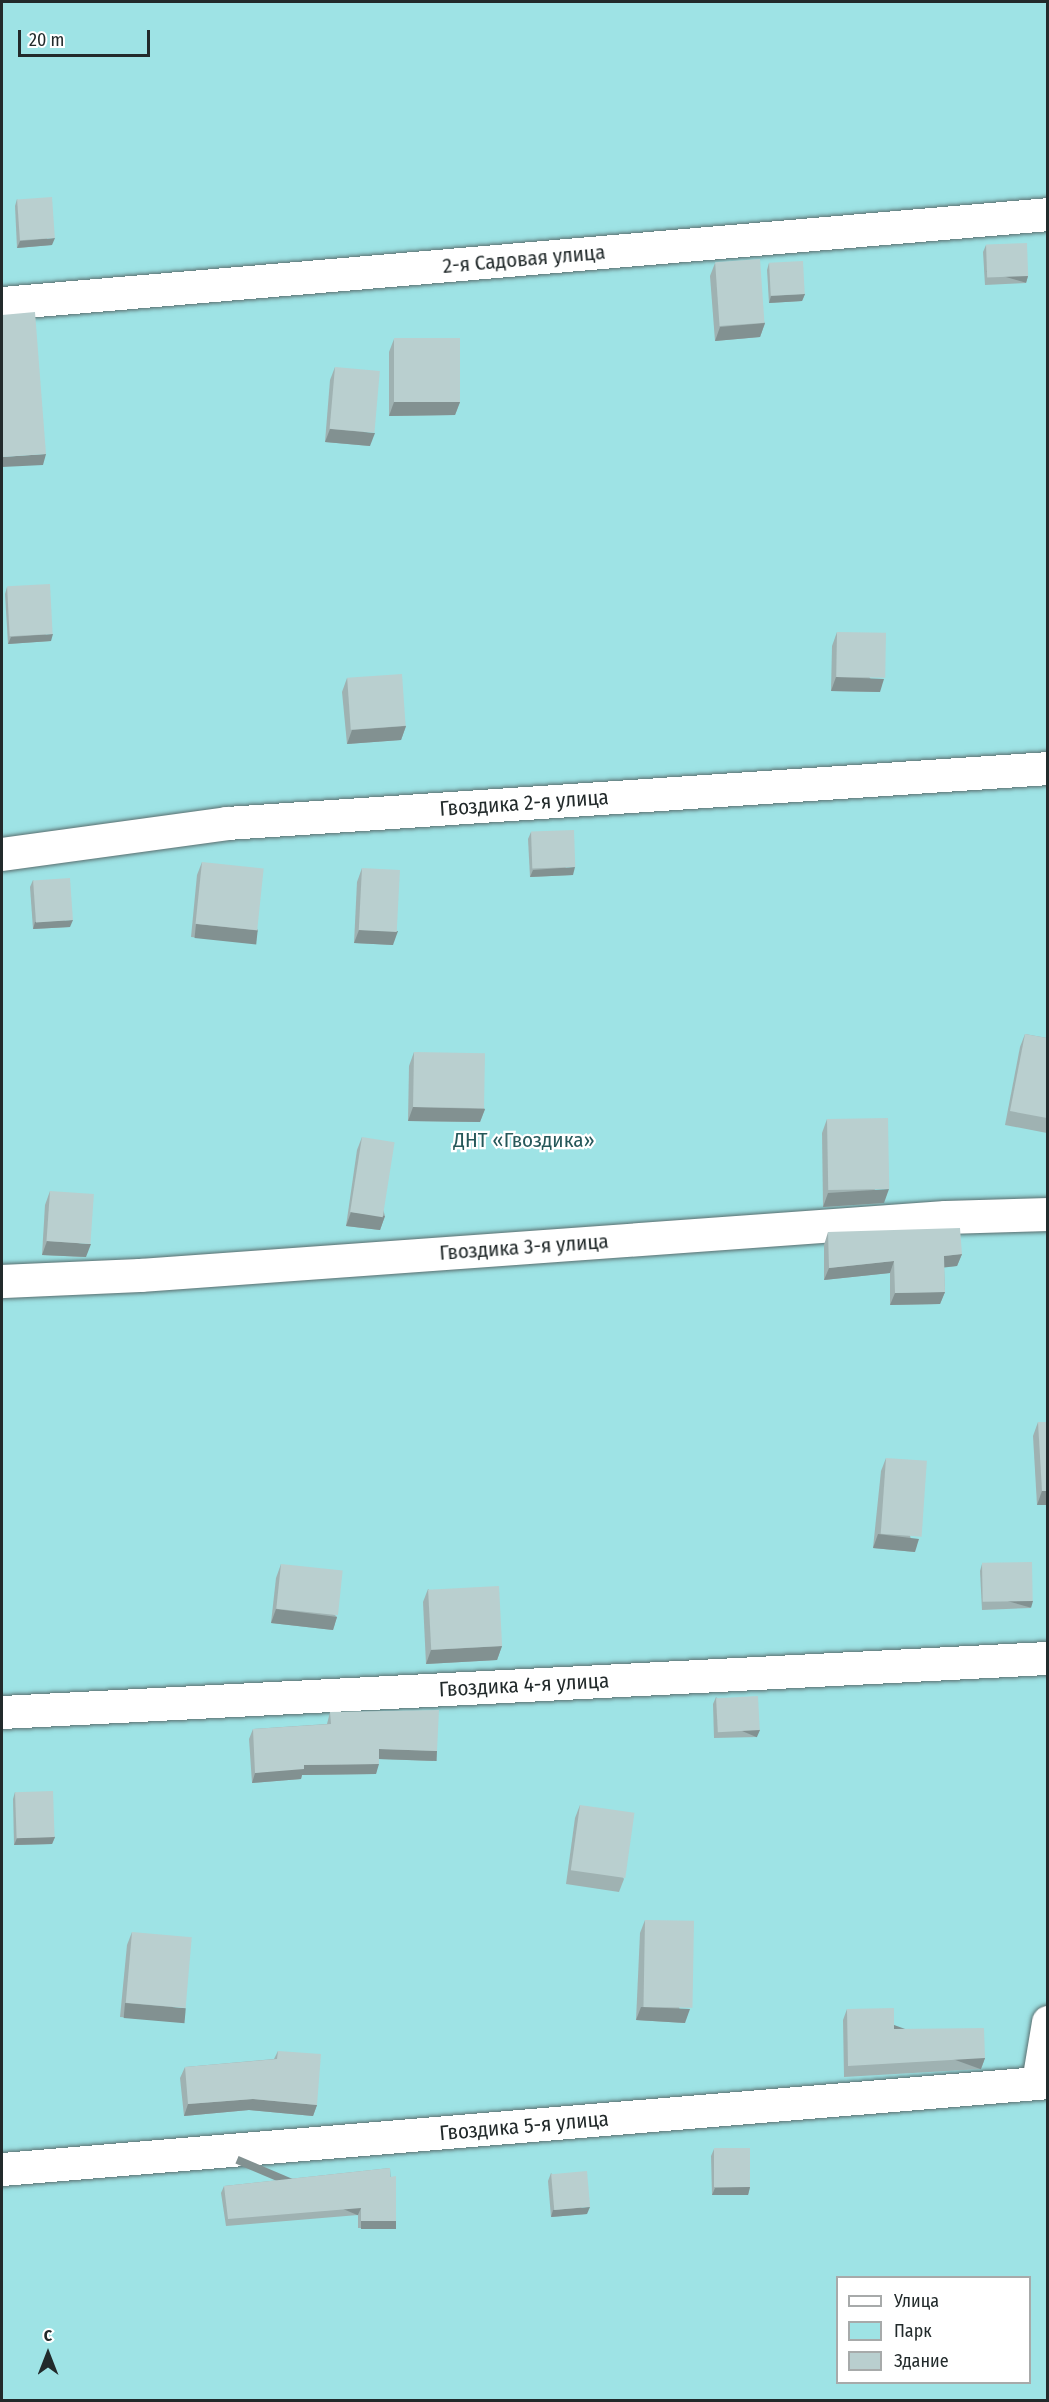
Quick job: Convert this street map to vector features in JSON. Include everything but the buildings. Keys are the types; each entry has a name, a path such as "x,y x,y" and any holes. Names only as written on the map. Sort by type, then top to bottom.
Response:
{"street":[{"name":"2-я Садовая улица","path":"2,303 1047,214"},
{"name":"Гвоздика 2-я улица","path":"2,854 228,823 1047,768"},
{"name":"Гвоздика 3-я улица","path":"2,1281 140,1275 945,1217 1047,1214"},
{"name":"Гвоздика 4-я улица","path":"2,1712 1047,1658"},
{"path":"1043,2082 1047,2022"},
{"name":"Гвоздика 5-я улица","path":"2,2169 1043,2082"}],"green space":[{"name":"ДНТ «Гвоздика»","path":"2,2 1047,2 1047,2400 2,2400"}]}
